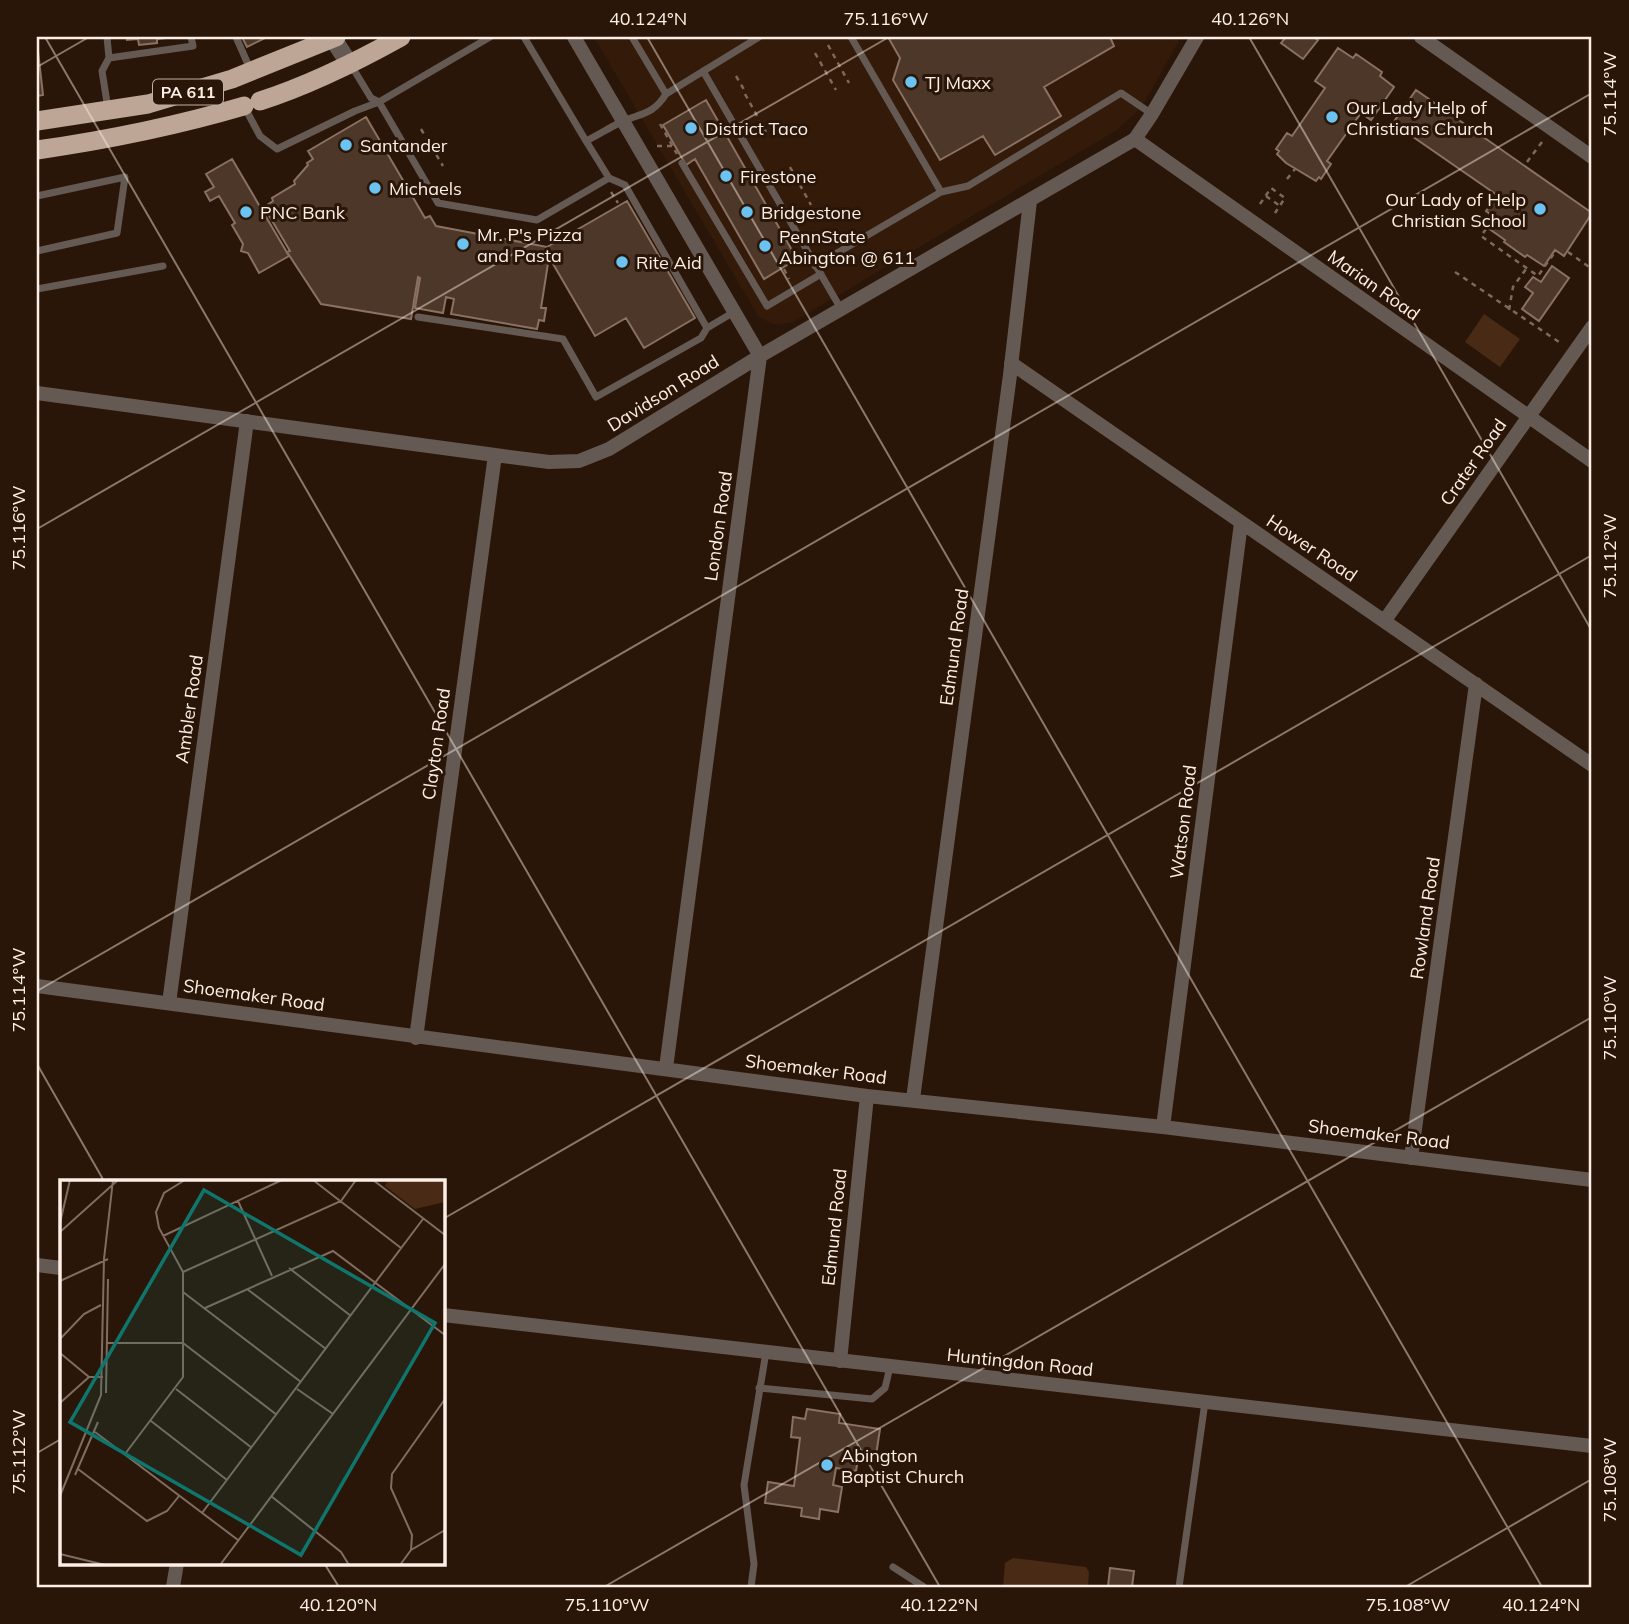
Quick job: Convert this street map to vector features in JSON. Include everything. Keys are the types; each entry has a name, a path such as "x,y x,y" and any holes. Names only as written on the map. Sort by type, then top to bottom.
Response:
{"highway":[{"name":"PA 611","path":"37,121 148,104 251,71 334,37"},
{"name":"PA 611","path":"37,150 109,140 200,119 290,92 351,65 401,37"}],"street":[{"path":"334,37 351,65"},
{"path":"574,37 760,356"},
{"name":"Davidson Road","path":"37,393 549,462 579,461 609,449 760,356 1135,139 1197,37"},
{"path":"1421,37 1592,157"},
{"name":"Marian Road","path":"1135,139 1592,461"},
{"name":"Edmund Road","path":"913,1099 1030,201"},
{"name":"Crater Road","path":"1385,620 1592,327"},
{"name":"London Road","path":"666,1068 760,356"},
{"name":"Hower Road","path":"1011,363 1592,765"},
{"name":"Ambler Road","path":"169,1003 247,421"},
{"name":"Clayton Road","path":"416,1038 495,455"},
{"name":"Watson Road","path":"1163,1127 1241,523"},
{"name":"Rowland Road","path":"1411,1158 1476,684"},
{"name":"Shoemaker Road","path":"37,986 867,1096 1163,1127 1592,1180"},
{"name":"Edmund Road","path":"840,1361 867,1096"},
{"path":"37,1265 60,1268"},
{"name":"Huntingdon Road","path":"444,1315 1592,1446"},
{"path":"173,1587 177,1564"}],"lane":[{"path":"107,37 109,58 102,71 108,110"},
{"path":"109,58 193,46 191,37"},
{"path":"236,37 251,71"},
{"path":"252,103 260,136 277,149 379,102 490,37"},
{"path":"524,37 609,178 625,186 707,328"},
{"path":"632,37 666,93"},
{"path":"586,141 659,105 666,93 758,37"},
{"path":"851,37 942,192"},
{"path":"351,65 371,98 379,102 438,203 537,220 609,178"},
{"path":"703,71 841,309"},
{"path":"815,266 942,192 968,186 1121,93 1152,114"},
{"path":"682,163 767,306 821,275"},
{"path":"37,196 125,177 117,233 37,251"},
{"path":"37,289 163,266"},
{"path":"418,317 563,339 596,397 701,338 707,328 734,311"},
{"path":"751,1587 754,1564 744,1485 765,1352"},
{"path":"759,1388 872,1399 885,1388 890,1367"},
{"path":"1179,1587 1205,1402"},
{"path":"893,1567 924,1587"}],"path":[{"path":"828,45 849,83"},
{"path":"815,53 836,90"},
{"path":"736,76 766,132"},
{"path":"660,124 682,163"},
{"path":"421,129 443,166"},
{"path":"1527,162 1546,136"},
{"path":"657,146 672,146"},
{"path":"790,167 811,205"},
{"path":"1287,179 1295,169"},
{"path":"1260,204 1271,188 1279,191 1285,198 1275,213"},
{"path":"1266,196 1280,206"},
{"path":"1486,229 1481,236 1538,276 1555,253"},
{"path":"1568,252 1592,269"},
{"path":"1509,310 1513,287 1527,268"},
{"path":"1455,272 1565,346"}],"shaded area":[{"path":"594,37 1181,37 1142,107 1117,130 793,322 772,324 758,316"},
{"path":"1484,314 1520,339 1500,367 1465,342"},
{"path":"1013,1558 1086,1567 1089,1572 1088,1587 1003,1587 1005,1563"}],"building":[{"path":"127,37 176,37 139,45 138,39 127,40"},
{"path":"242,37 267,37 247,47"},
{"path":"888,37 1110,37 1114,46 1044,87 1061,116 995,155 983,136 940,160 893,80 900,58"},
{"path":"1286,37 1313,37 1318,40 1303,59 1281,43"},
{"path":"37,42 43,95 37,96"},
{"name":"Our Lady Help of Christians Church","path":"1338,48 1353,58 1356,54 1382,72 1380,76 1394,87 1371,120 1361,113 1327,161 1331,164 1321,179 1319,177 1316,181 1286,163 1276,149 1287,133 1292,136 1325,88 1315,81"},
{"path":"1416,90 1592,213 1564,256 1555,250 1544,266 1504,242 1505,240 1488,228 1495,218 1486,211 1497,195 1393,123"},
{"path":"706,100 797,259 764,279 695,159 686,165 663,125"},
{"path":"366,117 425,218 430,216 436,226 547,247 627,201 695,318 644,348 626,318 595,336 549,257 541,308 546,308 544,321 539,320 537,329 451,314 454,299 446,297 443,313 415,308 418,277 411,319 321,304 287,252 290,251 264,207 273,201 272,198 295,184 294,181 313,159 308,151"},
{"name":"PNC Bank","path":"232,159 289,256 259,273 248,253 241,251 243,244 232,225 235,223 219,196 210,201 205,192 214,187 206,174"},
{"path":"1552,266 1569,278 1539,321 1522,309 1533,293 1525,287 1533,277 1541,282"},
{"name":"Abington Baptist Church","path":"807,1409 840,1414 839,1423 880,1429 875,1462 858,1459 856,1471 836,1468 833,1485 842,1487 838,1512 820,1509 819,1519 801,1516 802,1508 765,1503 768,1482 794,1486 800,1438 791,1437 793,1417 805,1419"},
{"path":"1110,1568 1134,1571 1132,1587 1108,1587"}],"place":[{"name":"TJ Maxx","path":"911,82"},
{"name":"Our Lady Help of Christians Church","path":"1332,117"},
{"name":"District Taco","path":"691,128"},
{"name":"Santander","path":"346,145"},
{"name":"Firestone","path":"726,176"},
{"name":"Michaels","path":"375,188"},
{"name":"Our Lady of Help Christian School","path":"1540,209"},
{"name":"PNC Bank","path":"246,212"},
{"name":"Bridgestone","path":"747,212"},
{"name":"Mr. P's Pizza and Pasta","path":"463,244"},
{"name":"PennState Abington @ 611","path":"765,246"},
{"name":"Rite Aid","path":"622,262"},
{"name":"Abington Baptist Church","path":"827,1465"}]}
